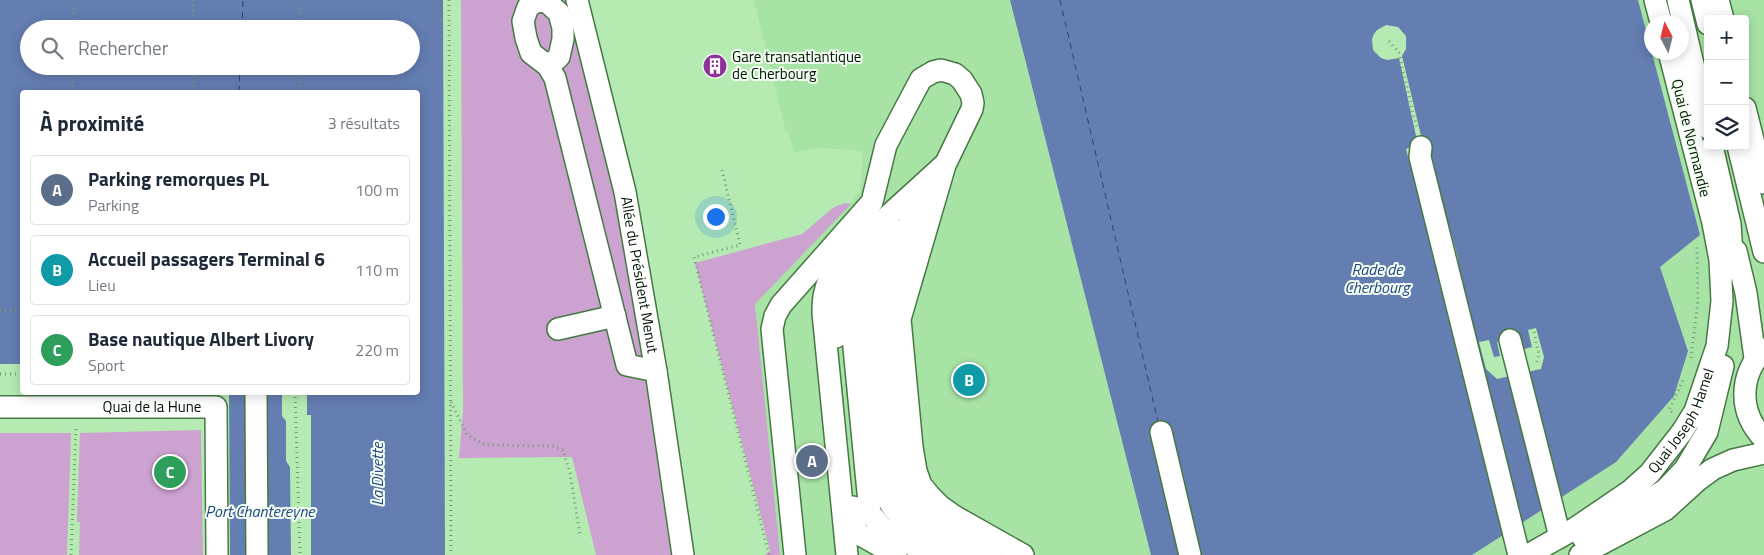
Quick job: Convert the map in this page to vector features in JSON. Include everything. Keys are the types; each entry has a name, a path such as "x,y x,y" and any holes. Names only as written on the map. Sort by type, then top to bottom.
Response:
{"street":[{"name":"Allée du Président Menut","path":"577,0 625,192 656,371 682,555"},
{"path":"1655,0 1659,15"},
{"path":"1678,0 1704,111"},
{"path":"1702,0 1706,15"},
{"path":"1718,0 1722,15"},
{"name":"Quai de Normandie","path":"1671,60 1718,222"},
{"path":"548,66 555,78 627,365 656,371"},
{"path":"795,555 772,329 775,316 781,305 872,202 886,145 921,80 933,72 941,70 955,74 962,80 971,94 973,103 972,110 945,165 900,319 911,438 916,471 930,496 940,506 1023,555"},
{"path":"1749,124 1764,183"},
{"path":"1421,147 1420,157 1519,555"},
{"path":"1510,340 1555,546 1640,506 1666,488 1685,469 1707,432 1730,329 1734,291 1718,222 1712,150"},
{"path":"1739,150 1764,252"},
{"path":"896,555 859,534 854,521 836,330 844,274 945,165"},
{"path":"874,555 849,549 823,313 823,298 830,278 878,225 945,165"},
{"path":"917,197 881,295 877,316 891,484 897,500 909,516 976,555"},
{"path":"917,197 887,299 884,317 898,474 906,497 917,510 936,524 991,555"},
{"path":"917,197 892,319 906,470 919,499 929,509 1007,555"},
{"path":"1718,222 1746,293 1760,353 1746,378 1744,395 1747,412 1754,429 1764,439"},
{"name":"Quai Joseph Hamel","path":"1528,555 1555,546 1630,491 1650,473 1695,411 1717,346 1722,301 1718,222"},
{"path":"874,243 846,307 844,338 862,512 864,522 869,530 910,555"},
{"path":"874,243 854,303 852,327 870,513 882,528 930,555"},
{"path":"874,243 862,304 859,335 876,498 882,513 889,522 946,555"},
{"path":"874,243 869,318 884,488 887,500 900,519 924,536 959,555"},
{"path":"558,329 615,316"},
{"path":"256,395 257,555"},
{"name":"Quai de la Hune","path":"0,407 216,407 217,555"},
{"path":"1161,432 1190,555"},
{"path":"1580,555 1665,510 1713,469 1733,460 1764,453"}],"path":[{"path":"74,0 74,20"},
{"path":"193,0 193,20"},
{"path":"299,0 299,20"},
{"path":"450,0 451,555"},
{"path":"1389,41 1399,53 1421,147"},
{"path":"73,90 74,75"},
{"path":"193,75 194,90"},
{"path":"299,75 299,90"},
{"path":"722,170 740,245 694,257 769,555"},
{"path":"1690,359 1698,300 1696,249 1698,240 1718,222"},
{"path":"0,310 20,310"},
{"path":"0,374 20,374"},
{"path":"1684,376 1669,410 1688,422"},
{"path":"295,395 300,555"},
{"path":"451,402 468,435 485,445 552,446 563,450 570,473 580,535"},
{"path":"71,555 77,407"}],"shaded area":[{"path":"461,0 569,0 623,221 672,555 596,555 572,457 459,458 463,411"},
{"path":"754,0 1010,0 1151,555 780,555 755,304 860,192 863,151 820,148 794,152 788,132 786,132"},
{"path":"1638,0 1764,0 1764,555 1472,555 1544,507 1688,351 1660,267 1700,235 1654,60 1689,60 1689,15 1644,15 1644,23"},
{"path":"845,203 851,204 755,304 780,555 765,555 770,551 695,263 802,234 834,207"},
{"path":"201,430 203,555 79,555 80,522 77,522 80,433"},
{"path":"0,433 71,433 67,555 0,555"}],"water":[{"name":"La Divette","path":"0,0 443,0 445,555 311,555 311,415 307,415 307,395 420,395 420,90 20,90 20,364 0,364"},
{"name":"Rade de Cherbourg","path":"1010,0 1638,0 1644,23 1644,60 1654,60 1700,235 1660,267 1688,351 1674,396 1616,462 1472,555 1151,555"},
{"name":"Port Chantereyne","path":"229,395 282,395 282,416 286,421 286,461 290,467 291,555 230,555"}],"pier":[{"path":"1386,25 1398,27 1406,36 1406,49 1402,56 1423,144 1430,155 1458,259 1456,265 1442,268 1436,265 1406,149 1418,145 1399,58 1387,60 1381,58 1373,50 1372,39 1374,34"},
{"path":"1536,328 1544,357 1541,369 1497,379 1486,369 1479,342 1489,340 1494,357 1500,356 1497,342 1520,336 1524,349 1532,347 1528,330"}],"ferry route":[{"path":"242,20 243,0"},
{"path":"1060,0 1158,422"},
{"path":"239,90 240,75"}],"place":[{"name":"Gare transatlantique de Cherbourg","path":"715,66"},
{"name":"Accueil passagers Terminal 6","path":"969,380"},
{"name":"Parking remorques PL","path":"812,461"},
{"name":"Base nautique Albert Livory","path":"170,472"}]}
